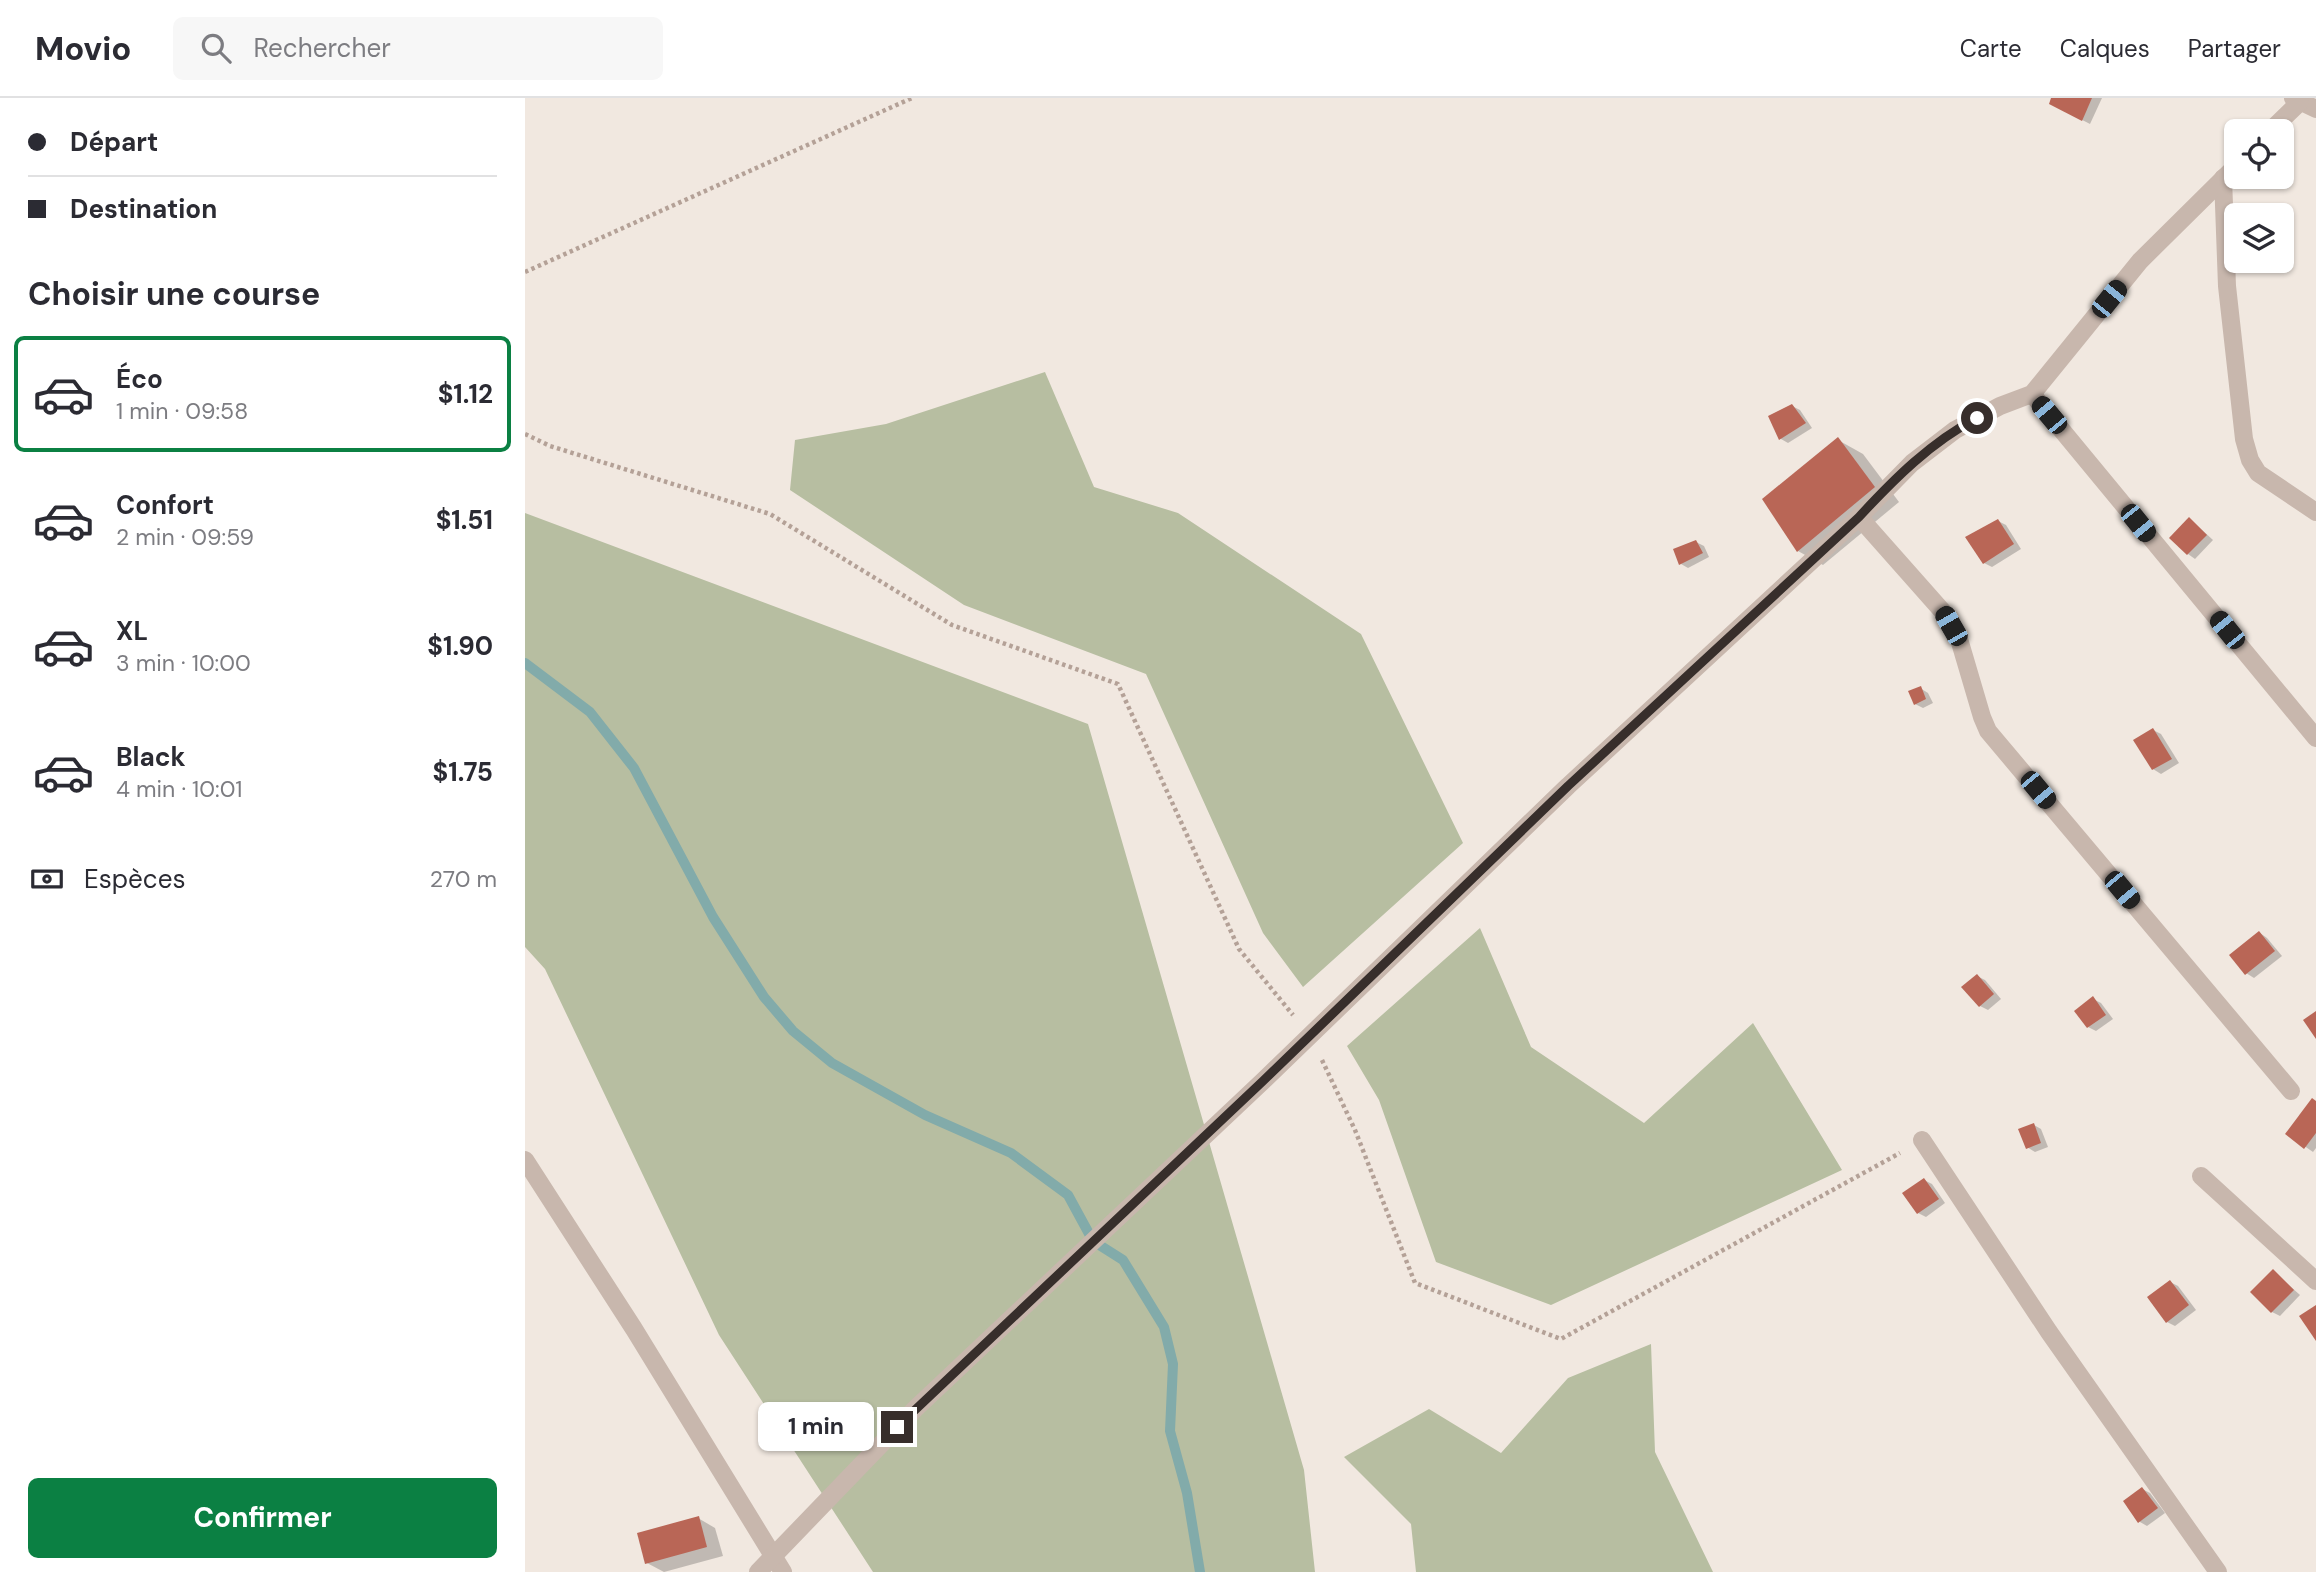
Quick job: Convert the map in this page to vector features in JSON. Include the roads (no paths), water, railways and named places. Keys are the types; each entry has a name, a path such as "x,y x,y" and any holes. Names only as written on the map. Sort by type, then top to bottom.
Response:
{"street":[{"path":"2284,119 2303,103"},
{"path":"758,1572 779,1564 915,1409 1310,1036 1568,786 1859,517 1912,463 1955,430 2000,406 2032,394 2140,261 2223,178"},
{"path":"2223,178 2227,286 2244,439 2250,460 2258,473 2316,512"},
{"path":"2032,394 2316,738"},
{"path":"1859,517 1944,613 1959,639 1988,731 2291,1091"},
{"path":"1922,1140 2049,1332 2218,1572"},
{"path":"525,1160 634,1329 779,1564"},
{"path":"2201,1177 2316,1281"}],"waterway":[{"path":"525,663 590,712 634,768 713,917 764,997 793,1031 832,1063 925,1115 1011,1153 1068,1195 1093,1241 1123,1260 1164,1327 1173,1364 1170,1431 1187,1493 1200,1572"}]}
